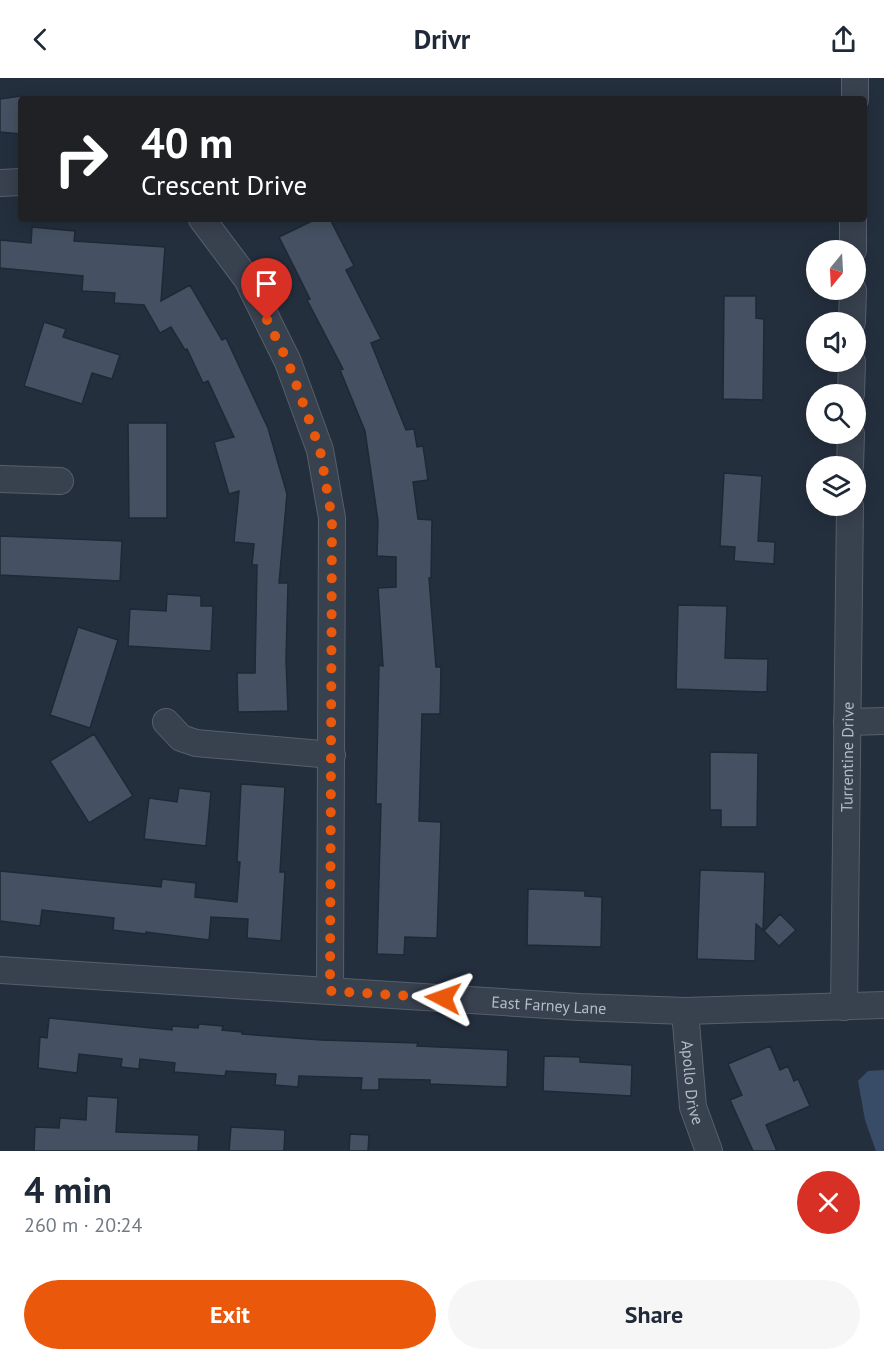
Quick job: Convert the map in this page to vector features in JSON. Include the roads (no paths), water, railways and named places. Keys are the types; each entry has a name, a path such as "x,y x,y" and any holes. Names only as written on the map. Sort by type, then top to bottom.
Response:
{"street":[{"path":"855,78 855,96"},
{"path":"0,183 18,182"},
{"path":"204,222 247,279 288,362 320,450 332,519 330,991"},
{"path":"853,240 854,222"},
{"path":"0,479 60,481"},
{"name":"Turrentine Drive","path":"844,1007 850,516"},
{"path":"847,722 884,721"},
{"path":"166,722 182,738 196,743 332,755"},
{"name":"East Farney Lane","path":"0,970 579,1007 685,1011 884,1005"},
{"name":"Apollo Drive","path":"685,1011 693,1107 709,1151"}],"water":[{"path":"884,1070 884,1151 876,1151 865,1120 858,1081 868,1071"}]}
